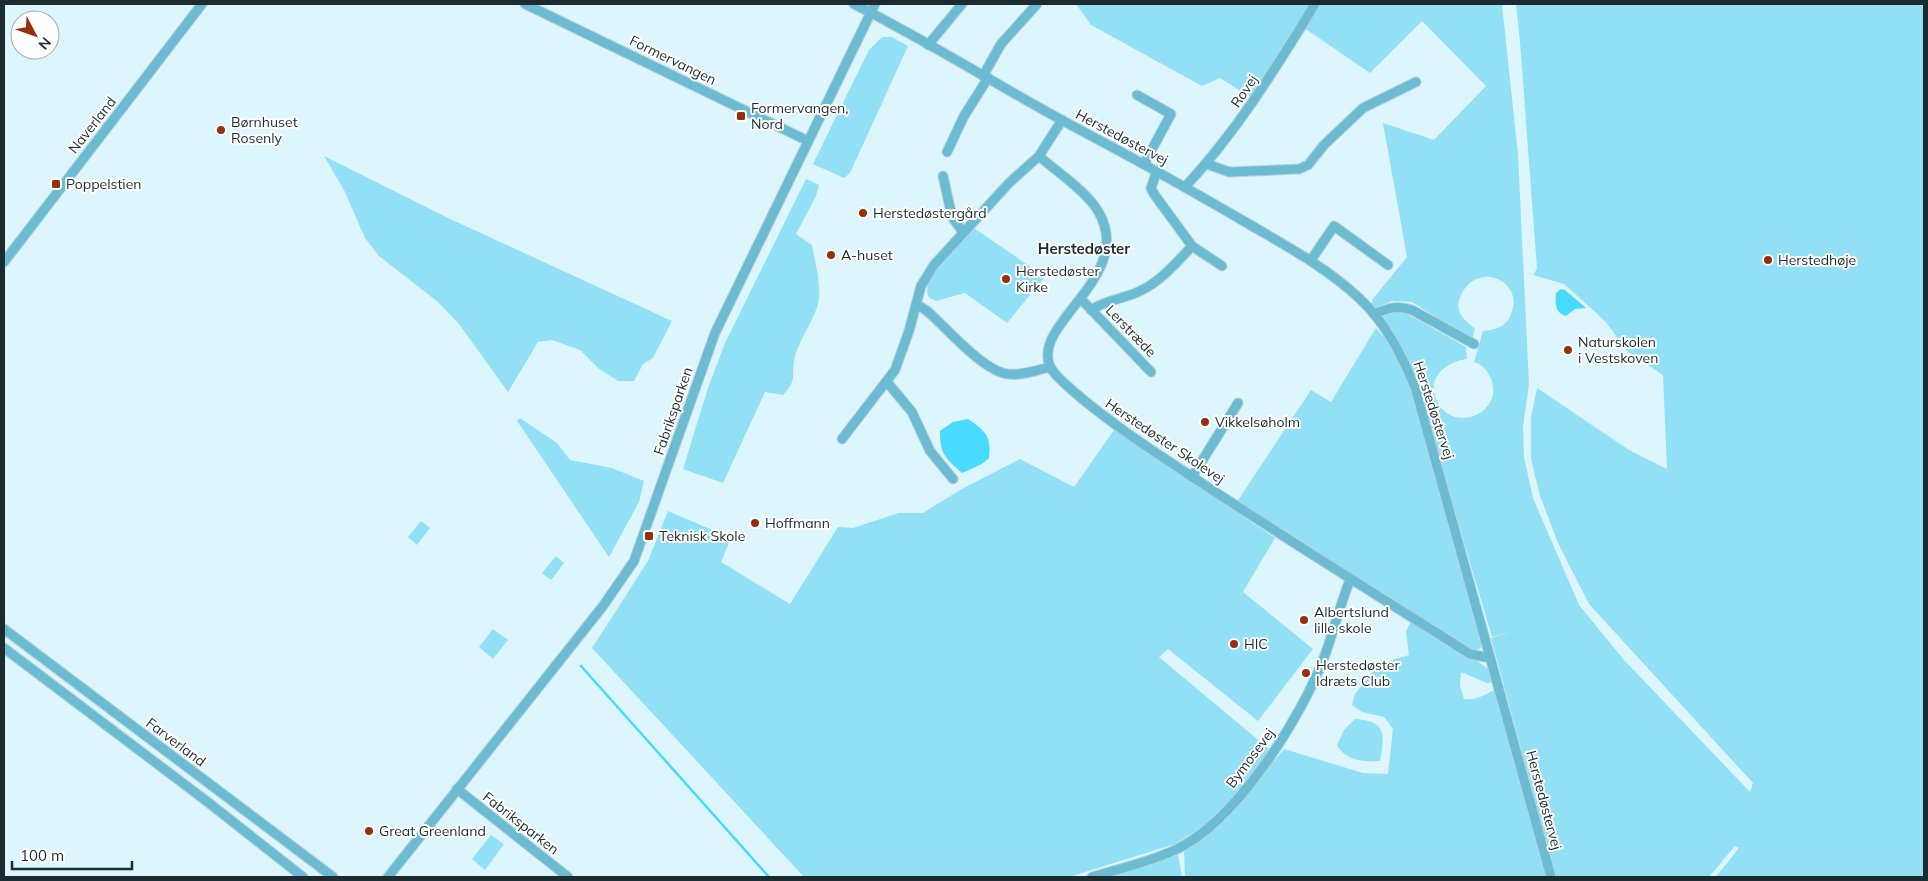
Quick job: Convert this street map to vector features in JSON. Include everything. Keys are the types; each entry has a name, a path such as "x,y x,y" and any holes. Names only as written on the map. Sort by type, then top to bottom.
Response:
{"street":[{"name":"Naverland","path":"4,262 202,4"},
{"name":"Formervangen","path":"525,4 808,141"},
{"name":"Herstedøstervej","path":"854,4 873,8 928,45 1157,171 1311,260 1336,278 1374,314 1400,352 1415,387 1551,877"},
{"path":"928,45 962,4"},
{"path":"947,152 1001,44 1037,4"},
{"name":"Rovej","path":"1185,187 1206,164 1251,107 1315,4"},
{"name":"Fabriksparken","path":"388,877 603,606 634,560 715,333 873,8"},
{"path":"1206,164 1228,172 1299,169 1308,166 1324,145 1363,108 1416,82"},
{"path":"1138,95 1171,114 1144,164"},
{"path":"842,439 887,382 902,354 921,286 934,264 1009,183 1039,156 1062,120"},
{"path":"916,304 923,307 952,335 992,368 1002,373 1010,374 1050,367 1048,359 1050,342 1081,299 1104,257 1106,233 1103,222 1090,201 1039,156"},
{"path":"1157,171 1151,188 1192,246 1222,266"},
{"path":"942,176 952,217 963,232"},
{"path":"1311,260 1334,226 1388,266"},
{"name":"Lerstræde","path":"1091,310 1099,305 1142,290 1179,260 1192,246"},
{"name":"Lerstræde","path":"1081,299 1151,372"},
{"path":"1374,314 1385,309 1402,307 1412,310 1474,344"},
{"name":"Herstedøster Skolevej","path":"1050,367 1097,412 1192,477 1350,580 1470,654 1490,658"},
{"path":"887,382 912,412 934,457 953,479"},
{"path":"1192,477 1238,403"},
{"name":"Bymosevej","path":"1092,877 1176,850 1209,827 1247,788 1278,747 1311,687 1325,656 1350,580"},
{"name":"Farverland","path":"4,629 333,877"},
{"name":"Farverland","path":"4,648 149,757 303,877"},
{"path":"69,697 78,685"},
{"path":"126,740 135,729"},
{"path":"149,757 157,746"},
{"name":"Fabriksparken","path":"457,789 568,877"},
{"path":"253,838 263,825"}],"shaded area":[{"path":"1076,4 1502,4 1518,155 1529,384 1523,427 1524,457 1533,498 1579,605 1624,660 1750,792 1753,783 1589,604 1558,543 1540,496 1531,459 1531,417 1537,388 1629,450 1667,469 1663,375 1628,352 1605,321 1564,284 1533,275 1537,269 1516,4 1924,4 1924,877 1716,877 1739,848 1735,846 1709,877 1556,877 1491,638 1514,631 1492,637 1418,386 1404,352 1382,317 1393,311 1406,313 1466,347 1467,359 1452,363 1440,372 1434,385 1434,393 1445,412 1455,417 1466,418 1477,415 1485,409 1491,400 1493,389 1490,377 1484,368 1474,362 1483,331 1500,327 1509,318 1514,303 1512,293 1506,285 1489,277 1479,278 1470,283 1461,295 1459,307 1462,317 1475,329 1472,340 1412,302 1392,301 1373,309 1372,300 1407,257 1383,123 1434,140 1486,86 1422,21 1370,73 1297,23 1252,98 1220,78 1202,86 1091,25"},
{"path":"882,37 892,37 908,46 850,173 844,178 813,164 869,50"},
{"path":"324,156 448,218 672,321 653,358 643,364 634,381 618,381 598,368 580,350 552,340 538,342 508,392 459,324 438,302 379,256 365,238 344,190"},
{"path":"806,179 819,185 816,196 796,234 812,245 819,287 818,303 814,316 795,356 791,384 783,395 765,392 723,483 683,469 708,388 725,343"},
{"path":"974,228 1045,277 1007,323 965,293 936,301 928,295 927,287 932,276 949,253"},
{"path":"1561,289 1565,290 1586,308 1575,309 1566,316 1562,315 1556,307 1556,293"},
{"path":"1376,328 1396,352 1411,388 1482,640 1481,648 1473,651 1237,502 1311,390 1331,402"},
{"path":"520,418 557,443 570,460 612,468 644,481 639,502 609,557 517,421"},
{"path":"968,419 986,435 990,451 989,458 982,464 962,473 951,463 942,450 940,431 953,422"},
{"path":"1114,430 1275,538 1243,592 1313,649 1258,721 1168,649 1159,657 1269,749 1268,754 1243,786 1206,825 1175,844 1069,877 804,877 592,648 648,561 668,511 731,538 721,562 790,604 838,527 853,528 899,513 923,513 960,490 1020,459 1074,487"},
{"path":"421,521 430,528 417,545 408,537"},
{"path":"556,556 564,563 551,580 542,573"},
{"path":"1411,620 1491,671 1494,682 1487,683 1461,672 1460,686 1464,699 1477,698 1497,689 1547,877 1185,877 1184,852 1232,812 1284,749 1363,773 1388,774 1393,729 1384,717 1362,712 1352,705 1355,694 1379,664 1409,655 1406,632"},
{"path":"493,629 508,640 493,659 479,647"},
{"path":"1355,719 1373,723 1381,731 1383,743 1380,761 1362,761 1350,757 1337,745 1344,730"},
{"path":"491,835 504,844 485,870 472,859"},
{"path":"1178,855 1182,877 1109,877"}],"waterway":[{"path":"581,666 769,877"}],"place":[{"name":"Formervangen, Nord","path":"741,116"},
{"name":"Børnhuset Rosenly","path":"221,130"},
{"name":"Poppelstien","path":"56,184"},
{"name":"Herstedøstergård","path":"863,213"},
{"name":"A-huset","path":"831,255"},
{"name":"Herstedhøje","path":"1768,260"},
{"name":"Herstedøster Kirke","path":"1006,279"},
{"name":"Naturskolen i Vestskoven","path":"1568,350"},
{"name":"Vikkelsøholm","path":"1205,422"},
{"name":"Hoffmann","path":"755,523"},
{"name":"Teknisk Skole","path":"649,536"},
{"name":"Albertslund lille skole","path":"1304,620"},
{"name":"HIC","path":"1234,644"},
{"name":"Herstedøster Idræts Club","path":"1306,673"},
{"name":"Great Greenland","path":"369,831"}],"district":[{"name":"Herstedøster","path":"1084,248"}]}
